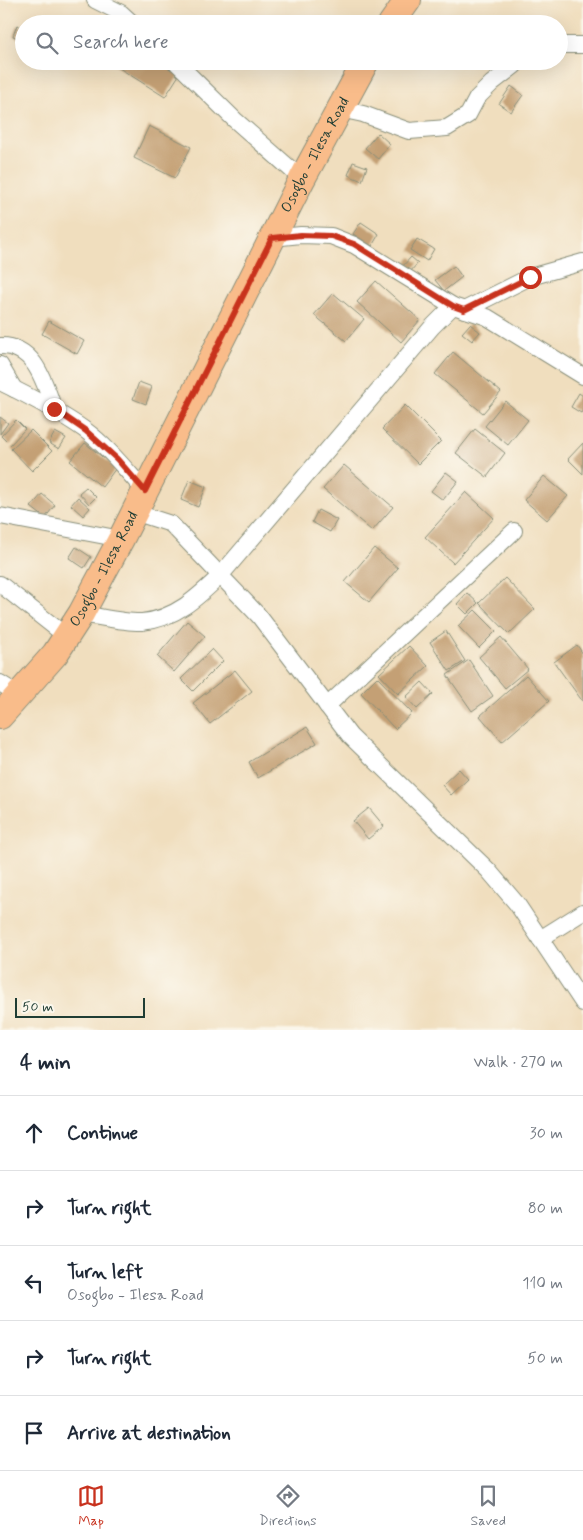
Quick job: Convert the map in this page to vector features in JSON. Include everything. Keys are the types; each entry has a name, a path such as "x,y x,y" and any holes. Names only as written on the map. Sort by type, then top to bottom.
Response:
{"main road":[{"path":"397,15 408,0"},
{"name":"Osogbo - Ilesa Road","path":"0,716 9,689 55,654 81,614 140,502 302,179 361,70"}],"street":[{"path":"95,0 123,15"},
{"path":"568,46 583,45"},
{"path":"184,70 235,120 302,179"},
{"path":"340,109 363,114 409,131 447,128 468,114 477,98 507,70"},
{"path":"272,238 301,235 331,236 354,244 458,308 487,317 583,376"},
{"path":"81,614 141,622 163,618 193,602 220,576 432,327 458,308 530,277 583,262"},
{"path":"0,346 10,346 21,350 30,358 44,384 54,409"},
{"path":"0,365 7,385 54,409 86,431 117,459 140,502 171,524 259,616 350,736 488,870 517,904 583,1002"},
{"path":"0,516 121,539"},
{"path":"327,706 514,531"},
{"path":"0,584 66,636"},
{"path":"540,939 583,912"}],"building":[{"path":"122,70 172,70 179,75 165,97"},
{"path":"511,86 523,95 511,112 499,104"},
{"path":"149,126 191,147 175,178 134,158"},
{"path":"378,133 390,144 378,159 365,148"},
{"path":"353,162 367,167 362,181 348,175"},
{"path":"361,222 379,234 372,246 353,234"},
{"path":"417,239 434,249 427,261 410,250"},
{"path":"411,257 418,263 409,273 402,267"},
{"path":"454,266 462,277 444,291 435,280"},
{"path":"376,281 420,320 401,342 357,302"},
{"path":"333,293 364,319 346,341 314,315"},
{"path":"49,321 84,341 77,354 42,334"},
{"path":"470,324 480,332 472,341 462,333"},
{"path":"453,352 501,392 483,413 435,374"},
{"path":"139,382 152,387 146,404 133,399"},
{"path":"579,393 583,396 583,410 581,413 571,407"},
{"path":"505,401 528,420 508,445 485,426"},
{"path":"405,405 441,441 418,464 382,429"},
{"path":"0,417 8,423 0,434"},
{"path":"16,420 25,429 10,445 1,436"},
{"path":"475,429 505,453 487,477 456,453"},
{"path":"31,430 52,451 32,471 11,449"},
{"path":"55,432 66,438 59,449 49,443"},
{"path":"85,443 116,468 102,487 70,461"},
{"path":"583,443 583,474 568,459"},
{"path":"344,465 393,507 372,531 323,489"},
{"path":"446,472 458,481 443,500 431,491"},
{"path":"544,476 568,496 547,520 524,500"},
{"path":"189,480 206,487 198,507 181,500"},
{"path":"86,487 96,497 89,504 79,493"},
{"path":"466,492 494,518 453,563 425,537"},
{"path":"42,494 55,505 45,518 31,507"},
{"path":"78,497 90,508 83,516 71,505"},
{"path":"318,510 337,520 330,532 312,522"},
{"path":"76,547 91,557 84,568 69,558"},
{"path":"374,548 398,568 369,602 345,582"},
{"path":"505,578 535,609 509,634 479,603"},
{"path":"467,593 478,603 467,614 457,604"},
{"path":"475,610 496,631 479,648 458,626"},
{"path":"187,621 205,636 174,672 157,656"},
{"path":"446,631 465,661 449,671 430,642"},
{"path":"501,637 528,669 505,688 479,657"},
{"path":"577,645 583,654 583,702 554,662"},
{"path":"409,646 428,666 398,694 379,674"},
{"path":"212,649 223,661 193,691 181,679"},
{"path":"469,660 493,696 472,711 447,675"},
{"path":"235,670 252,691 210,724 193,703"},
{"path":"526,675 549,701 502,742 480,716"},
{"path":"377,677 412,713 395,729 361,693"},
{"path":"422,682 433,694 417,709 406,697"},
{"path":"307,727 317,743 258,778 249,762"},
{"path":"459,769 468,779 451,795 442,785"},
{"path":"369,808 384,826 368,839 353,821"}],"route":[{"path":"54,409 86,431 117,459 145,491 272,238 301,235 331,236 354,244 453,306 464,310 530,277"}]}
